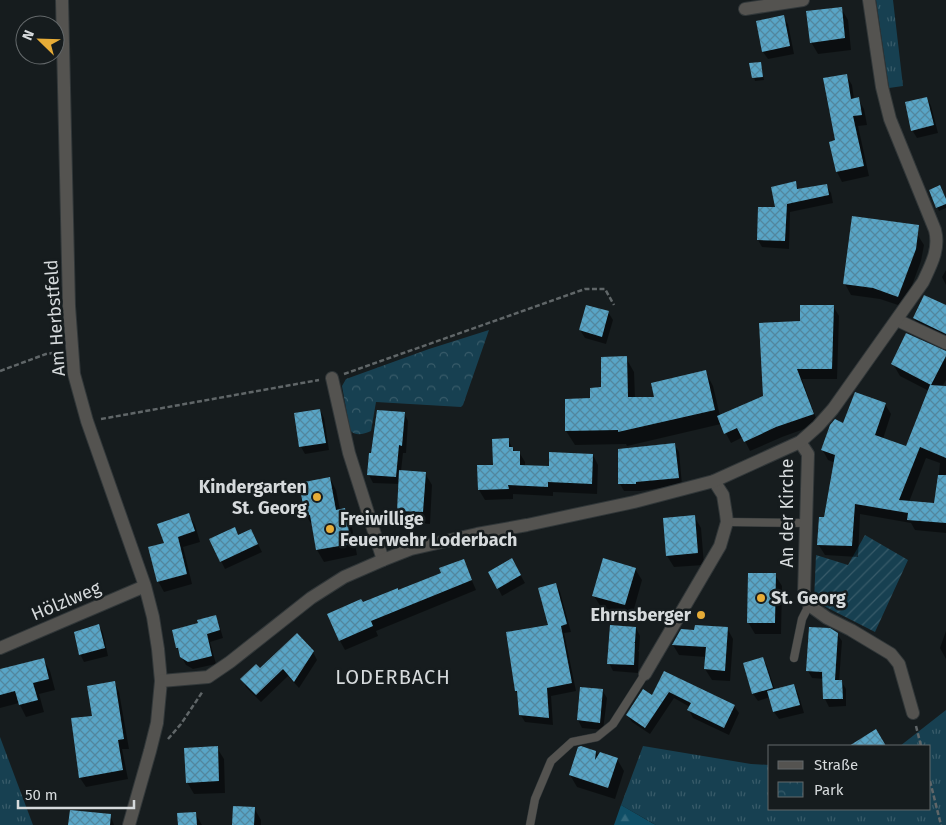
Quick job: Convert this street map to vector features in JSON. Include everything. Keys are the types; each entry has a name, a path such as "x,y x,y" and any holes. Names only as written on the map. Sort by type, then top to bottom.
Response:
{"street":[{"name":"Am Herbstfeld","path":"62,0 69,306 74,374 87,421 145,586 153,616 161,681 157,723 129,825"},
{"path":"745,9 803,0"},
{"path":"161,681 208,677 311,598 344,577 383,560 421,547 634,502 714,481 800,442 818,426 833,409 923,282 942,238 908,166 890,119 882,87 869,0"},
{"path":"897,320 946,343"},
{"path":"332,378 349,453 383,560"},
{"name":"An der Kirche","path":"800,442 808,454 804,594 809,605"},
{"path":"645,674 720,546 727,522 723,496 714,481"},
{"name":"Hölzlweg","path":"0,648 145,586"},
{"path":"809,605 827,618 891,654 903,673 913,713"}],"lane":[{"path":"727,522 806,523"},
{"path":"794,658 802,619 809,605"},
{"path":"530,825 535,799 550,760 572,742 597,737 613,724 645,674"}],"path":[{"path":"87,421 332,378 585,289 606,289 614,304"},
{"path":"0,371 46,354 71,351"},
{"path":"150,751 165,742 181,724 203,692 208,677"},
{"path":"913,713 921,745"},
{"path":"931,785 941,825"}],"green space":[{"path":"876,0 893,0 903,86 889,88"},
{"path":"489,330 461,407 376,402 371,431 357,434 350,430 342,386 346,379"},
{"path":"865,535 908,560 875,632 814,601 816,555 848,565"},
{"path":"946,710 946,825 656,825 621,805 643,746 751,764 768,765 768,810 931,810 931,745 901,745"},
{"path":"0,737 33,825 0,825"},
{"path":"621,805 652,823 656,825 614,825"}],"building":[{"path":"842,7 845,38 810,43 806,11"},
{"path":"784,15 790,46 762,52 756,21"},
{"path":"761,62 763,77 752,78 749,63"},
{"path":"847,74 851,99 859,97 862,115 853,116 864,166 836,172 829,142 835,140 823,78"},
{"path":"927,97 934,125 911,131 905,102"},
{"path":"796,181 797,189 827,184 829,195 787,204 785,241 757,240 758,207 775,207 771,187"},
{"path":"940,185 946,199 946,204 936,208 929,190"},
{"path":"852,216 919,225 916,249 898,297 873,288 843,284"},
{"path":"924,295 946,305 946,334 913,318"},
{"path":"586,305 609,311 602,337 579,330"},
{"path":"800,305 834,305 832,369 797,369 814,414 776,427 744,442 737,428 724,434 717,416 763,396 759,323 800,321"},
{"path":"906,333 946,351 946,356 931,385 891,364"},
{"path":"627,356 628,397 654,397 651,383 706,370 715,410 618,432 618,430 565,431 565,399 590,398 590,388 601,387 601,357"},
{"path":"930,385 946,386 946,458 920,447 899,500 934,503 938,475 946,475 946,523 907,520 908,513 855,504 852,546 817,545 819,517 824,517 835,455 821,450 830,425 835,419 843,423 855,392 886,403 875,435 906,446"},
{"path":"320,409 326,443 299,447 294,413"},
{"path":"377,410 405,412 402,446 399,445 396,477 367,475"},
{"path":"509,438 509,447 513,447 513,451 520,451 520,465 549,466 549,452 593,454 592,484 548,482 548,487 508,485 509,489 478,490 477,465 493,465 492,439"},
{"path":"675,443 679,478 636,482 636,484 618,484 618,449"},
{"path":"399,470 426,472 423,512 397,511"},
{"path":"330,477 336,510 345,508 351,544 316,550 310,515 305,516 299,483"},
{"path":"189,513 195,531 178,537 187,574 157,582 148,547 164,543 157,524"},
{"path":"695,515 698,553 666,556 663,518"},
{"path":"235,527 238,535 251,529 258,544 220,562 209,539"},
{"path":"512,558 521,575 497,589 488,572"},
{"path":"603,558 636,568 625,605 592,596"},
{"path":"464,559 472,580 371,621 373,626 339,641 327,614 361,599 363,602 441,573 439,568"},
{"name":"St. Georg","path":"748,573 776,573 775,623 747,623"},
{"path":"556,583 567,624 561,626 572,683 547,688 549,718 519,715 517,691 515,691 506,632 548,625 538,588"},
{"path":"216,615 220,630 207,634 212,656 188,662 180,657 172,630 198,623 197,620"},
{"path":"99,624 105,648 79,655 74,632"},
{"path":"610,625 636,627 634,665 607,664"},
{"path":"695,625 728,627 725,671 704,669 706,647 672,645 681,629 694,630"},
{"path":"809,627 830,628 838,633 835,680 842,680 843,699 823,699 822,672 806,671"},
{"path":"297,633 314,651 294,682 283,669 256,695 240,679 256,664 260,668"},
{"path":"763,657 773,688 752,694 743,663"},
{"path":"44,658 49,679 33,683 38,700 19,705 15,691 0,695 0,669"},
{"path":"664,671 735,705 724,728 687,710 691,703 669,692 645,728 626,715 643,689 652,695"},
{"path":"115,681 124,739 118,740 123,770 79,778 71,718 92,716 87,686"},
{"path":"794,684 800,705 773,712 767,691"},
{"path":"580,687 603,689 600,723 577,720"},
{"path":"876,729 885,745 851,745"},
{"path":"218,746 219,781 186,783 184,748"},
{"path":"581,746 596,751 595,760 600,752 618,758 608,788 569,775 578,747"},
{"path":"233,806 255,807 254,825 232,825"},
{"path":"70,810 111,814 110,825 68,825"},
{"path":"196,812 197,825 178,825 177,813"}],"place":[{"name":"Kindergarten St. Georg","path":"317,497"},
{"name":"Freiwillige Feuerwehr Loderbach","path":"330,529"},
{"name":"St. Georg","path":"761,598"},
{"name":"Ehrnsberger","path":"701,615"}],"district":[{"name":"LODERBACH","path":"393,677"}]}
